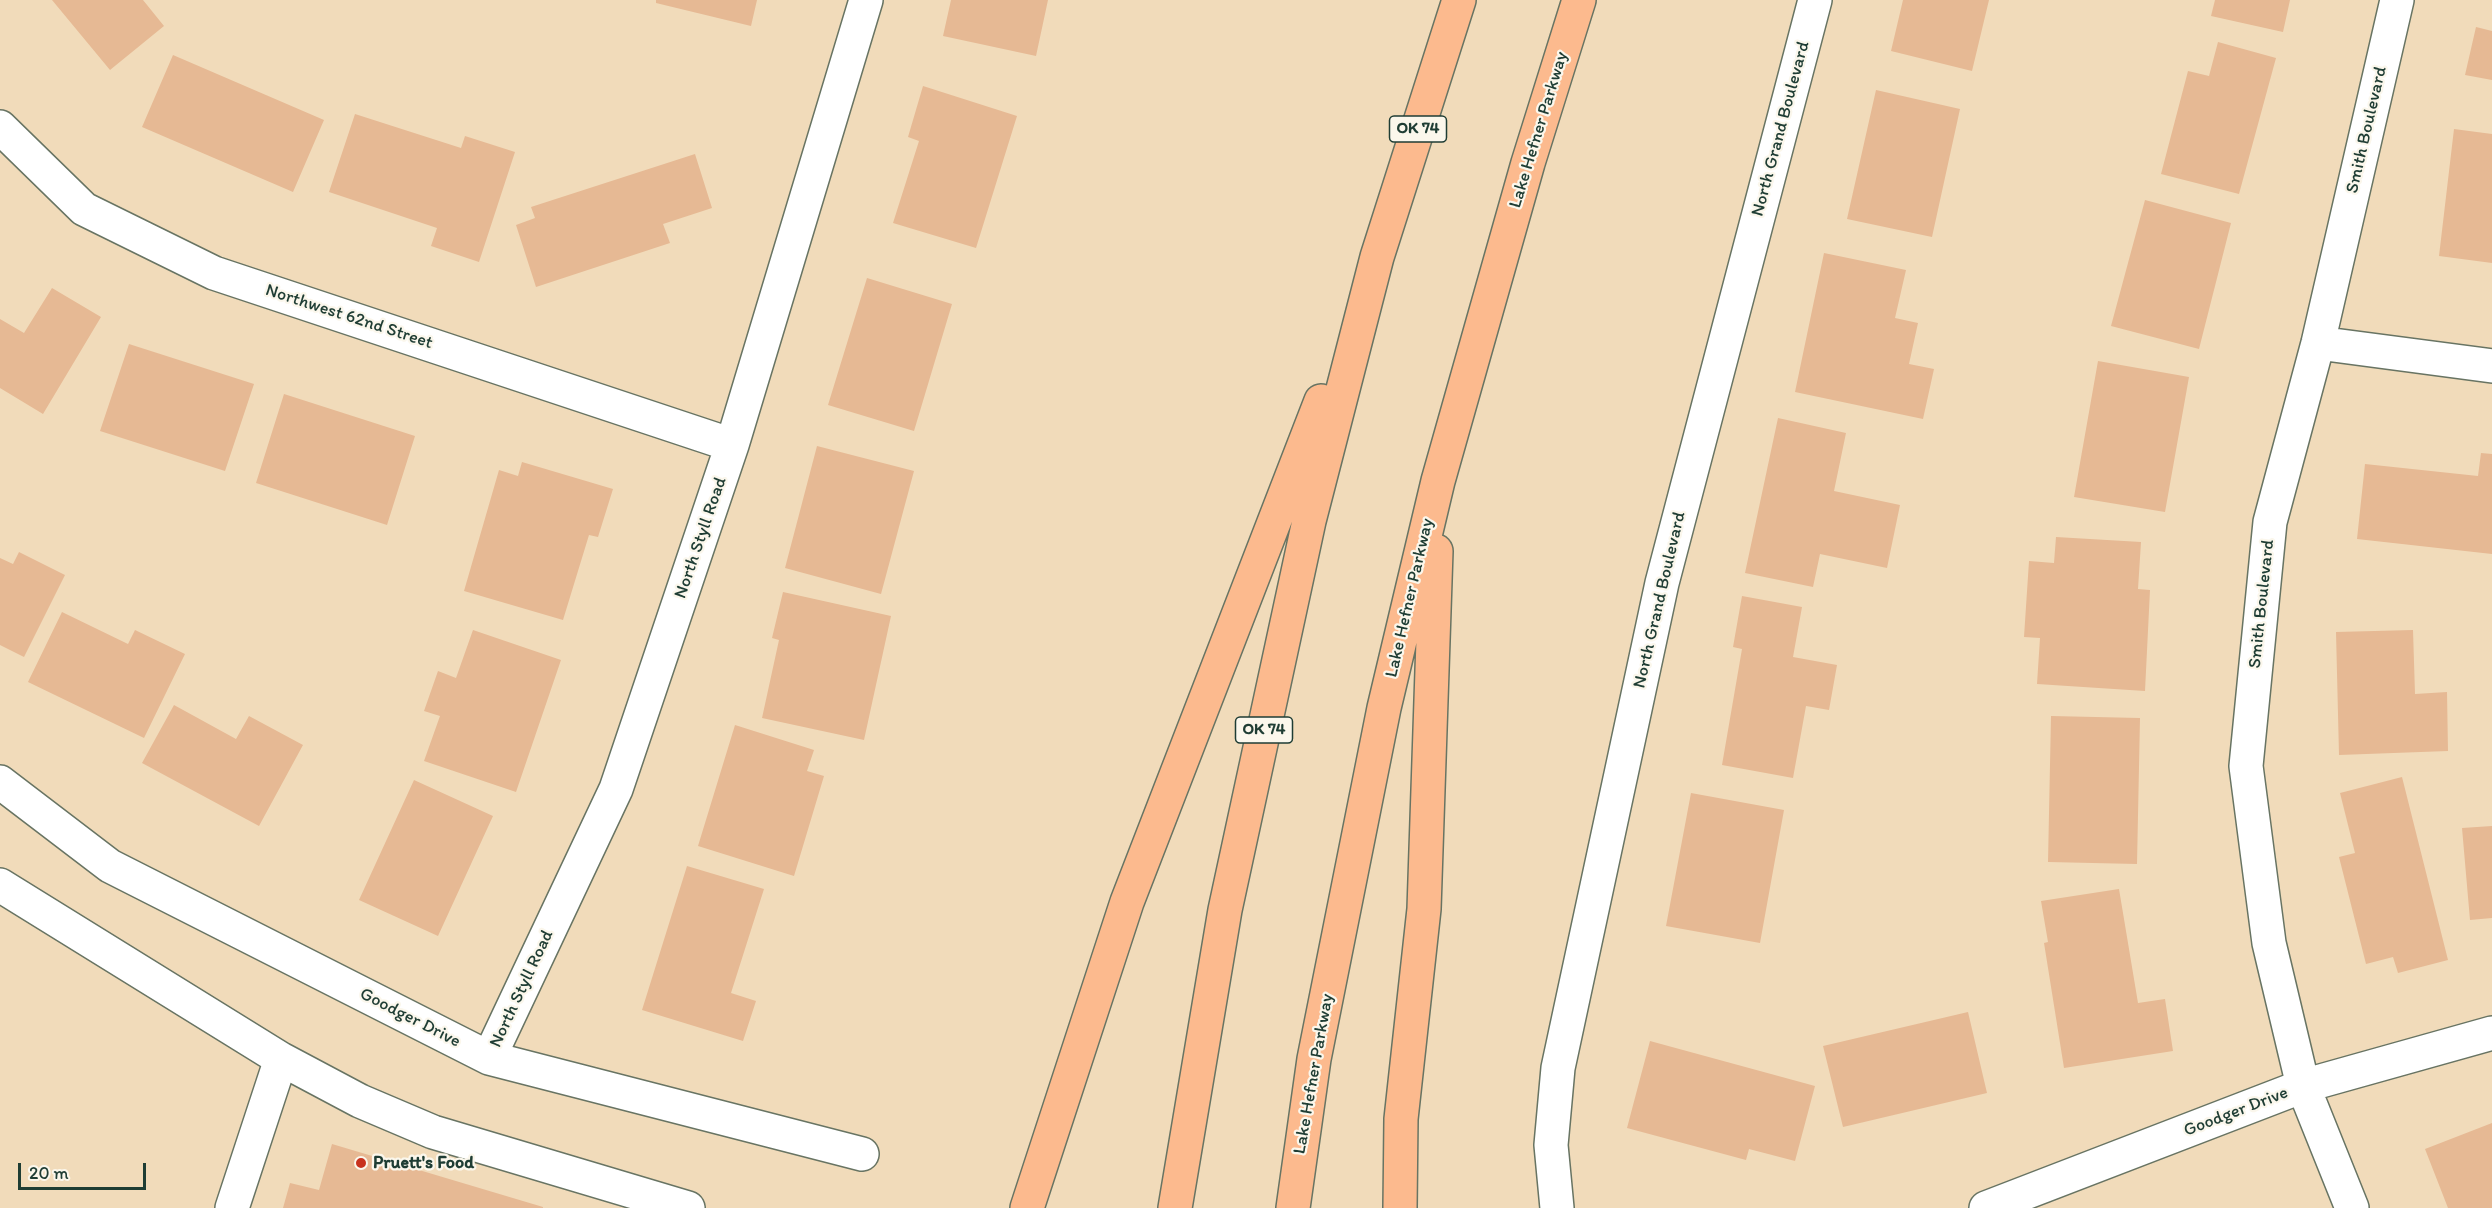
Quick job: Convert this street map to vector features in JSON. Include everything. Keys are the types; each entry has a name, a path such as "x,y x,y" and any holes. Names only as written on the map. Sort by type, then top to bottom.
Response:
{"highway":[{"name":"OK 74","path":"1175,1208 1227,898 1309,521 1377,257 1459,0"},
{"name":"Lake Hefner Parkway","path":"1293,1208 1314,1059 1384,708 1438,481 1528,163 1579,0"},
{"path":"1027,1208 1127,902 1377,257"},
{"path":"1400,1208 1401,1119 1424,909 1438,481"}],"street":[{"name":"North Styll Road","path":"489,1058 616,789 732,445 866,0"},
{"name":"North Grand Boulevard","path":"1557,1208 1551,1145 1560,1057 1662,583 1815,0"},
{"name":"Smith Boulevard","path":"2352,1208 2303,1086 2269,943 2246,766 2270,522 2318,344 2397,0"},
{"name":"Northwest 62nd Street","path":"0,127 84,209 214,273 732,445"},
{"path":"2318,344 2492,366"},
{"name":"Goodger Drive","path":"0,782 110,866 489,1058 862,1154"},
{"path":"0,885 281,1059 360,1101 433,1132 688,1208"},
{"name":"Goodger Drive","path":"1986,1208 2303,1086 2492,1032"},
{"path":"232,1208 281,1059"}],"building":[{"path":"52,0 143,0 164,26 110,70"},
{"path":"656,0 757,0 751,26 656,3"},
{"path":"951,0 1048,0 1036,56 943,36"},
{"path":"1903,0 1989,0 1972,71 1891,51"},
{"path":"2215,0 2290,0 2283,32 2211,16"},
{"path":"2476,27 2492,31 2492,80 2465,75"},
{"path":"2218,42 2276,58 2239,194 2161,174 2188,71 2209,76"},
{"path":"173,55 324,120 293,192 142,127"},
{"path":"923,86 1017,116 976,248 893,223 919,141 908,137"},
{"path":"1876,90 1960,109 1932,237 1847,219"},
{"path":"355,114 461,148 465,136 515,152 479,262 431,246 437,228 329,192"},
{"path":"2454,129 2492,134 2492,263 2439,256"},
{"path":"695,154 712,208 663,224 670,243 536,287 516,225 535,218 531,207"},
{"path":"2145,200 2231,223 2199,349 2111,326"},
{"path":"1824,253 1906,270 1895,318 1918,323 1909,364 1934,369 1923,419 1795,392"},
{"path":"867,278 952,304 914,431 828,405"},
{"path":"52,288 101,317 43,414 0,388 0,319 24,333"},
{"path":"129,344 254,384 225,471 100,431"},
{"path":"2098,361 2189,377 2165,512 2074,497"},
{"path":"284,394 415,436 387,525 256,483"},
{"path":"1778,418 1846,433 1834,491 1900,505 1887,568 1820,554 1813,587 1745,573"},
{"path":"817,446 914,471 881,594 785,568"},
{"path":"2481,453 2492,454 2492,554 2357,539 2365,464 2478,476"},
{"path":"522,462 613,489 598,537 589,535 563,620 464,591 499,470 518,476"},
{"path":"2056,537 2141,542 2138,589 2150,590 2145,691 2037,684 2040,638 2024,637 2029,561 2054,563"},
{"path":"19,552 65,575 24,657 0,645 0,558 13,564"},
{"path":"783,592 891,616 864,740 762,718 779,640 772,638"},
{"path":"1742,596 1802,607 1793,657 1837,665 1829,710 1806,706 1793,778 1722,765 1742,649 1733,647"},
{"path":"62,612 128,644 135,630 185,654 144,738 28,682"},
{"path":"473,630 561,660 516,792 424,761 440,716 424,711 438,671 456,678"},
{"path":"2413,630 2415,694 2447,692 2448,751 2339,755 2336,632"},
{"path":"174,705 236,739 249,716 303,745 259,826 142,763"},
{"path":"2051,716 2140,718 2137,864 2048,862"},
{"path":"735,725 814,750 807,771 824,776 794,876 698,846"},
{"path":"2402,777 2448,960 2398,973 2393,957 2366,964 2339,857 2355,853 2340,793"},
{"path":"414,780 493,816 438,936 359,900"},
{"path":"1691,793 1784,810 1760,943 1666,926"},
{"path":"2492,826 2492,918 2470,920 2462,828"},
{"path":"687,866 764,889 731,993 756,1001 743,1041 642,1010"},
{"path":"2119,889 2138,1003 2165,999 2173,1051 2064,1068 2044,943 2048,942 2041,901"},
{"path":"1968,1012 1987,1093 1843,1127 1823,1046"},
{"path":"1650,1041 1815,1086 1795,1161 1749,1149 1746,1160 1627,1128"},
{"path":"2492,1123 2492,1208 2448,1208 2425,1149"},
{"name":"Pruett's Food","path":"332,1144 543,1208 283,1208 290,1183 319,1190"}],"place":[{"name":"Pruett's Food","path":"361,1163"}]}
